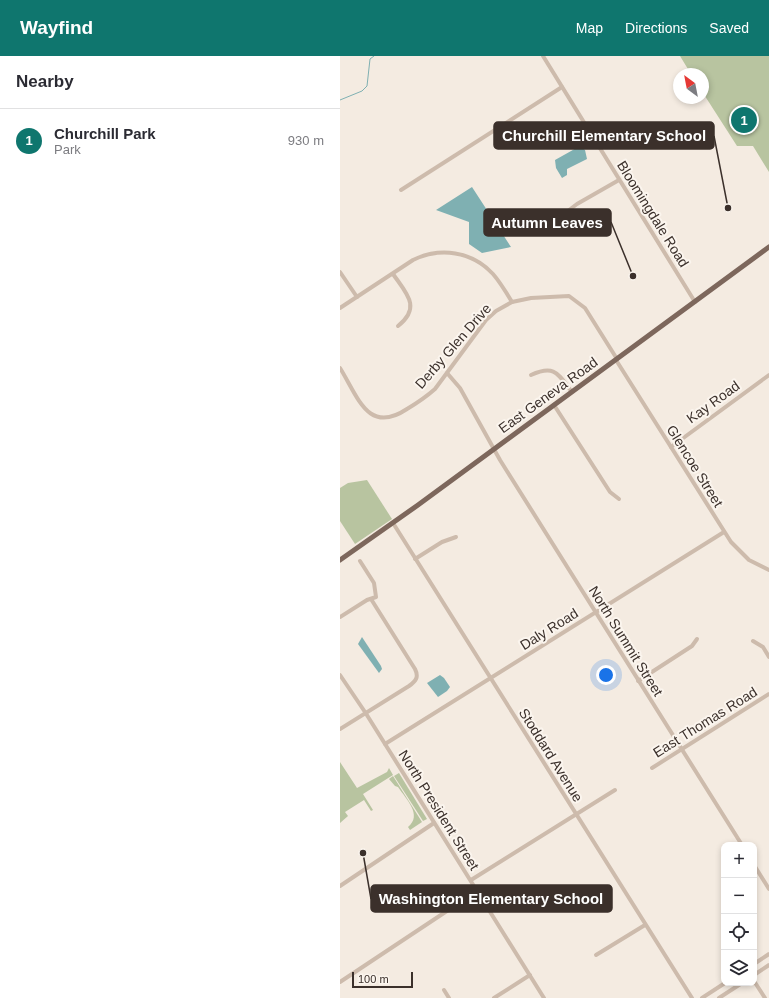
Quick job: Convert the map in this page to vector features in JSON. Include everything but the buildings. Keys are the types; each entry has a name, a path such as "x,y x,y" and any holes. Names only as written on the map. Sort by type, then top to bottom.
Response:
{"main road":[{"name":"East Geneva Road","path":"340,560 617,360 769,247"}],"street":[{"name":"Bloomingdale Road","path":"542,56 695,302"},
{"path":"401,190 562,87"},
{"path":"548,226 577,204 619,180"},
{"path":"340,308 414,260 426,255 440,253 460,254 477,261 489,270 512,302"},
{"path":"340,272 357,297"},
{"path":"393,274 409,298 411,305 408,318 398,326"},
{"name":"Derby Glen Drive","path":"340,368 368,411 382,419 399,415 426,397 435,389 486,320 496,311 512,302 531,298 569,296"},
{"name":"Glencoe Street","path":"569,296 585,308 724,532 744,556 769,570"},
{"path":"531,375 542,370 551,370 558,374 572,392"},
{"name":"North Summit Street","path":"447,373 460,388 472,406 493,449 740,842"},
{"name":"Kay Road","path":"671,447 769,375"},
{"path":"554,405 610,492 619,499"},
{"name":"Stoddard Avenue","path":"393,523 692,998"},
{"name":"Daly Road","path":"385,744 724,532"},
{"path":"415,559 442,542 456,538"},
{"path":"340,617 371,598 376,597 374,583 360,561"},
{"path":"340,729 365,712 416,682 418,674 371,598"},
{"path":"638,681 692,646 696,639"},
{"path":"753,641 763,647 769,656"},
{"name":"North President Street","path":"340,675 365,712 544,998"},
{"name":"East Thomas Road","path":"652,768 769,694"},
{"path":"471,880 615,790"},
{"path":"340,886 434,823"},
{"path":"757,870 769,889"},
{"path":"340,982 477,892"},
{"path":"596,955 645,924"},
{"path":"757,962 769,954"},
{"path":"757,973 769,965"},
{"path":"494,998 530,975"},
{"path":"702,998 721,986"},
{"path":"719,998 737,986"},
{"path":"757,986 765,998"},
{"path":"444,990 449,998"}],"green space":[{"path":"680,56 769,56 769,172 753,146 737,146 709,102 709,68 687,68"},
{"path":"367,480 392,519 355,544 340,521 340,488 348,483"},
{"path":"340,762 357,788 387,772 389,768 393,775 363,794 373,810 371,811 364,800 345,812 348,816 340,823"},
{"path":"399,773 427,819 423,821 394,776"},
{"path":"393,776 422,822 410,830 408,827 414,817 414,812 398,787 395,786 389,779"}],"water":[{"path":"580,146 585,150 587,159 567,169 567,175 562,178 556,168 555,160"},
{"path":"472,187 511,247 482,253 469,244 469,222 436,210"},
{"path":"362,637 381,666 382,669 379,673 358,644"},
{"path":"440,675 450,687 438,697 427,683"}],"waterway":[{"path":"340,100 362,91 367,86 370,59 374,56"}],"place":[{"name":"Churchill Park","path":"744,120"},
{"name":"Churchill Elementary School","path":"728,208"},
{"name":"Autumn Leaves","path":"633,276"},
{"name":"Washington Elementary School","path":"363,853"}]}
